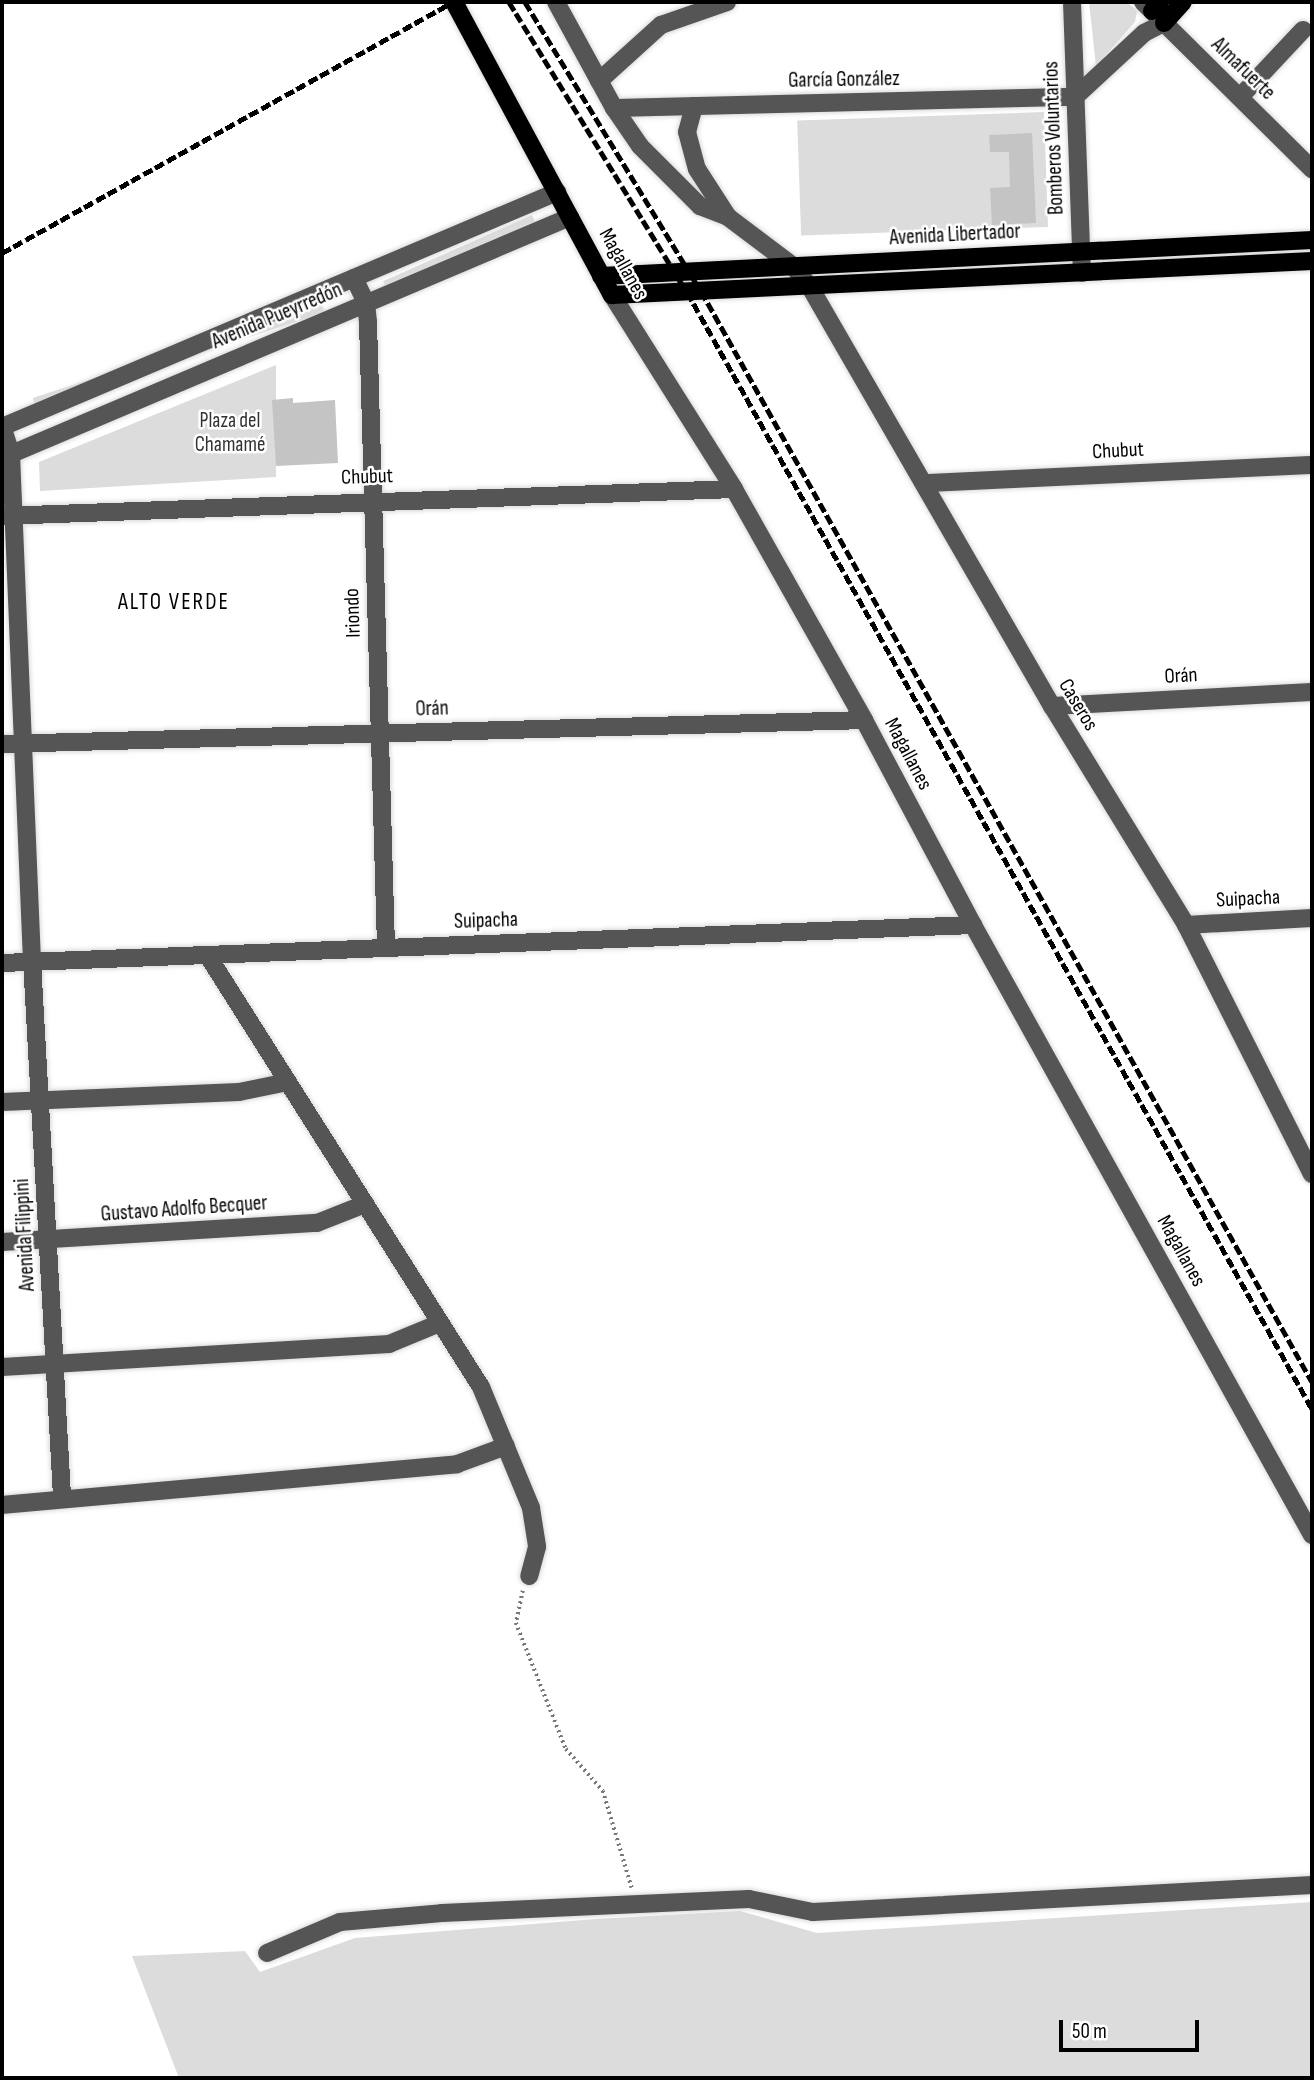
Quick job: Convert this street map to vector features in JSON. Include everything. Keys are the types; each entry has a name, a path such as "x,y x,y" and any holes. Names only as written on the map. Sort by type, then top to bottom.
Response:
{"main road":[{"name":"Magallanes","path":"454,2 612,295"},
{"path":"1155,9 1183,2"},
{"name":"Avenida Libertador","path":"601,276 1312,240"},
{"path":"612,295 1312,261"}],"street":[{"path":"556,2 614,108 640,146 700,206 728,217"},
{"path":"599,81 661,25 727,2"},
{"name":"Bomberos Voluntarios","path":"1072,2 1082,273"},
{"path":"1075,97 1144,33 1155,9"},
{"name":"Almafuerte","path":"1155,9 1312,169"},
{"path":"1240,97 1303,30"},
{"name":"García González","path":"614,108 1075,97"},
{"path":"694,106 687,132 697,169 728,217"},
{"name":"Avenida Pueyrredón","path":"2,427 557,192"},
{"name":"Avenida Pueyrredón","path":"6,456 570,217"},
{"name":"Caseros","path":"728,217 793,266 810,287 927,483 1052,706 1186,925 1307,1154 1312,1174"},
{"name":"Iriondo","path":"354,278 366,303 386,948"},
{"name":"Magallanes","path":"612,295 734,489 1312,1535"},
{"name":"Avenida Filippini","path":"2,427 6,456 7,516 22,743 62,1496"},
{"name":"Chubut","path":"927,483 1312,465"},
{"name":"Chubut","path":"7,516 372,499 734,489"},
{"name":"Orán","path":"1052,706 1312,692"},
{"name":"Orán","path":"2,744 864,720"},
{"name":"Suipacha","path":"1186,925 1312,918"},
{"name":"Suipacha","path":"2,962 973,925"},
{"path":"208,956 481,1387 531,1508 537,1547 529,1576"},
{"path":"2,1102 239,1092 288,1082"},
{"name":"Gustavo Adolfo Becquer","path":"2,1242 317,1223 365,1204"},
{"path":"2,1367 389,1344 440,1323"},
{"path":"2,1505 62,1496 457,1464 506,1446"},
{"path":"267,1953 340,1922 636,1903 749,1899 813,1912 1312,1885"}],"path":[{"path":"529,1576 516,1623 566,1749 603,1791 636,1903"}],"green space":[{"path":"1089,2 1127,2 1137,11 1135,22 1096,66"},
{"path":"1044,112 1048,227 801,236 797,121"},
{"path":"532,215 536,224 387,290 383,281"},
{"path":"322,304 325,313 36,407 33,398"},
{"name":"Plaza del Chamamé","path":"276,365 276,477 40,491 39,462"},
{"path":"1312,1902 1312,2078 179,2078 132,1956 245,1951 260,1972 355,1938 596,1919 740,1911 817,1933"}],"building":[{"path":"1032,133 1036,223 992,225 990,188 1010,187 1009,152 990,152 989,135"},
{"path":"293,398 293,403 335,400 338,463 276,466 272,400"}],"railway":[{"path":"2,253 453,2"},
{"path":"509,2 687,292 1312,1409"},
{"path":"525,2 701,291 1312,1382"}],"district":[{"name":"ALTO VERDE","path":"174,602"}]}
